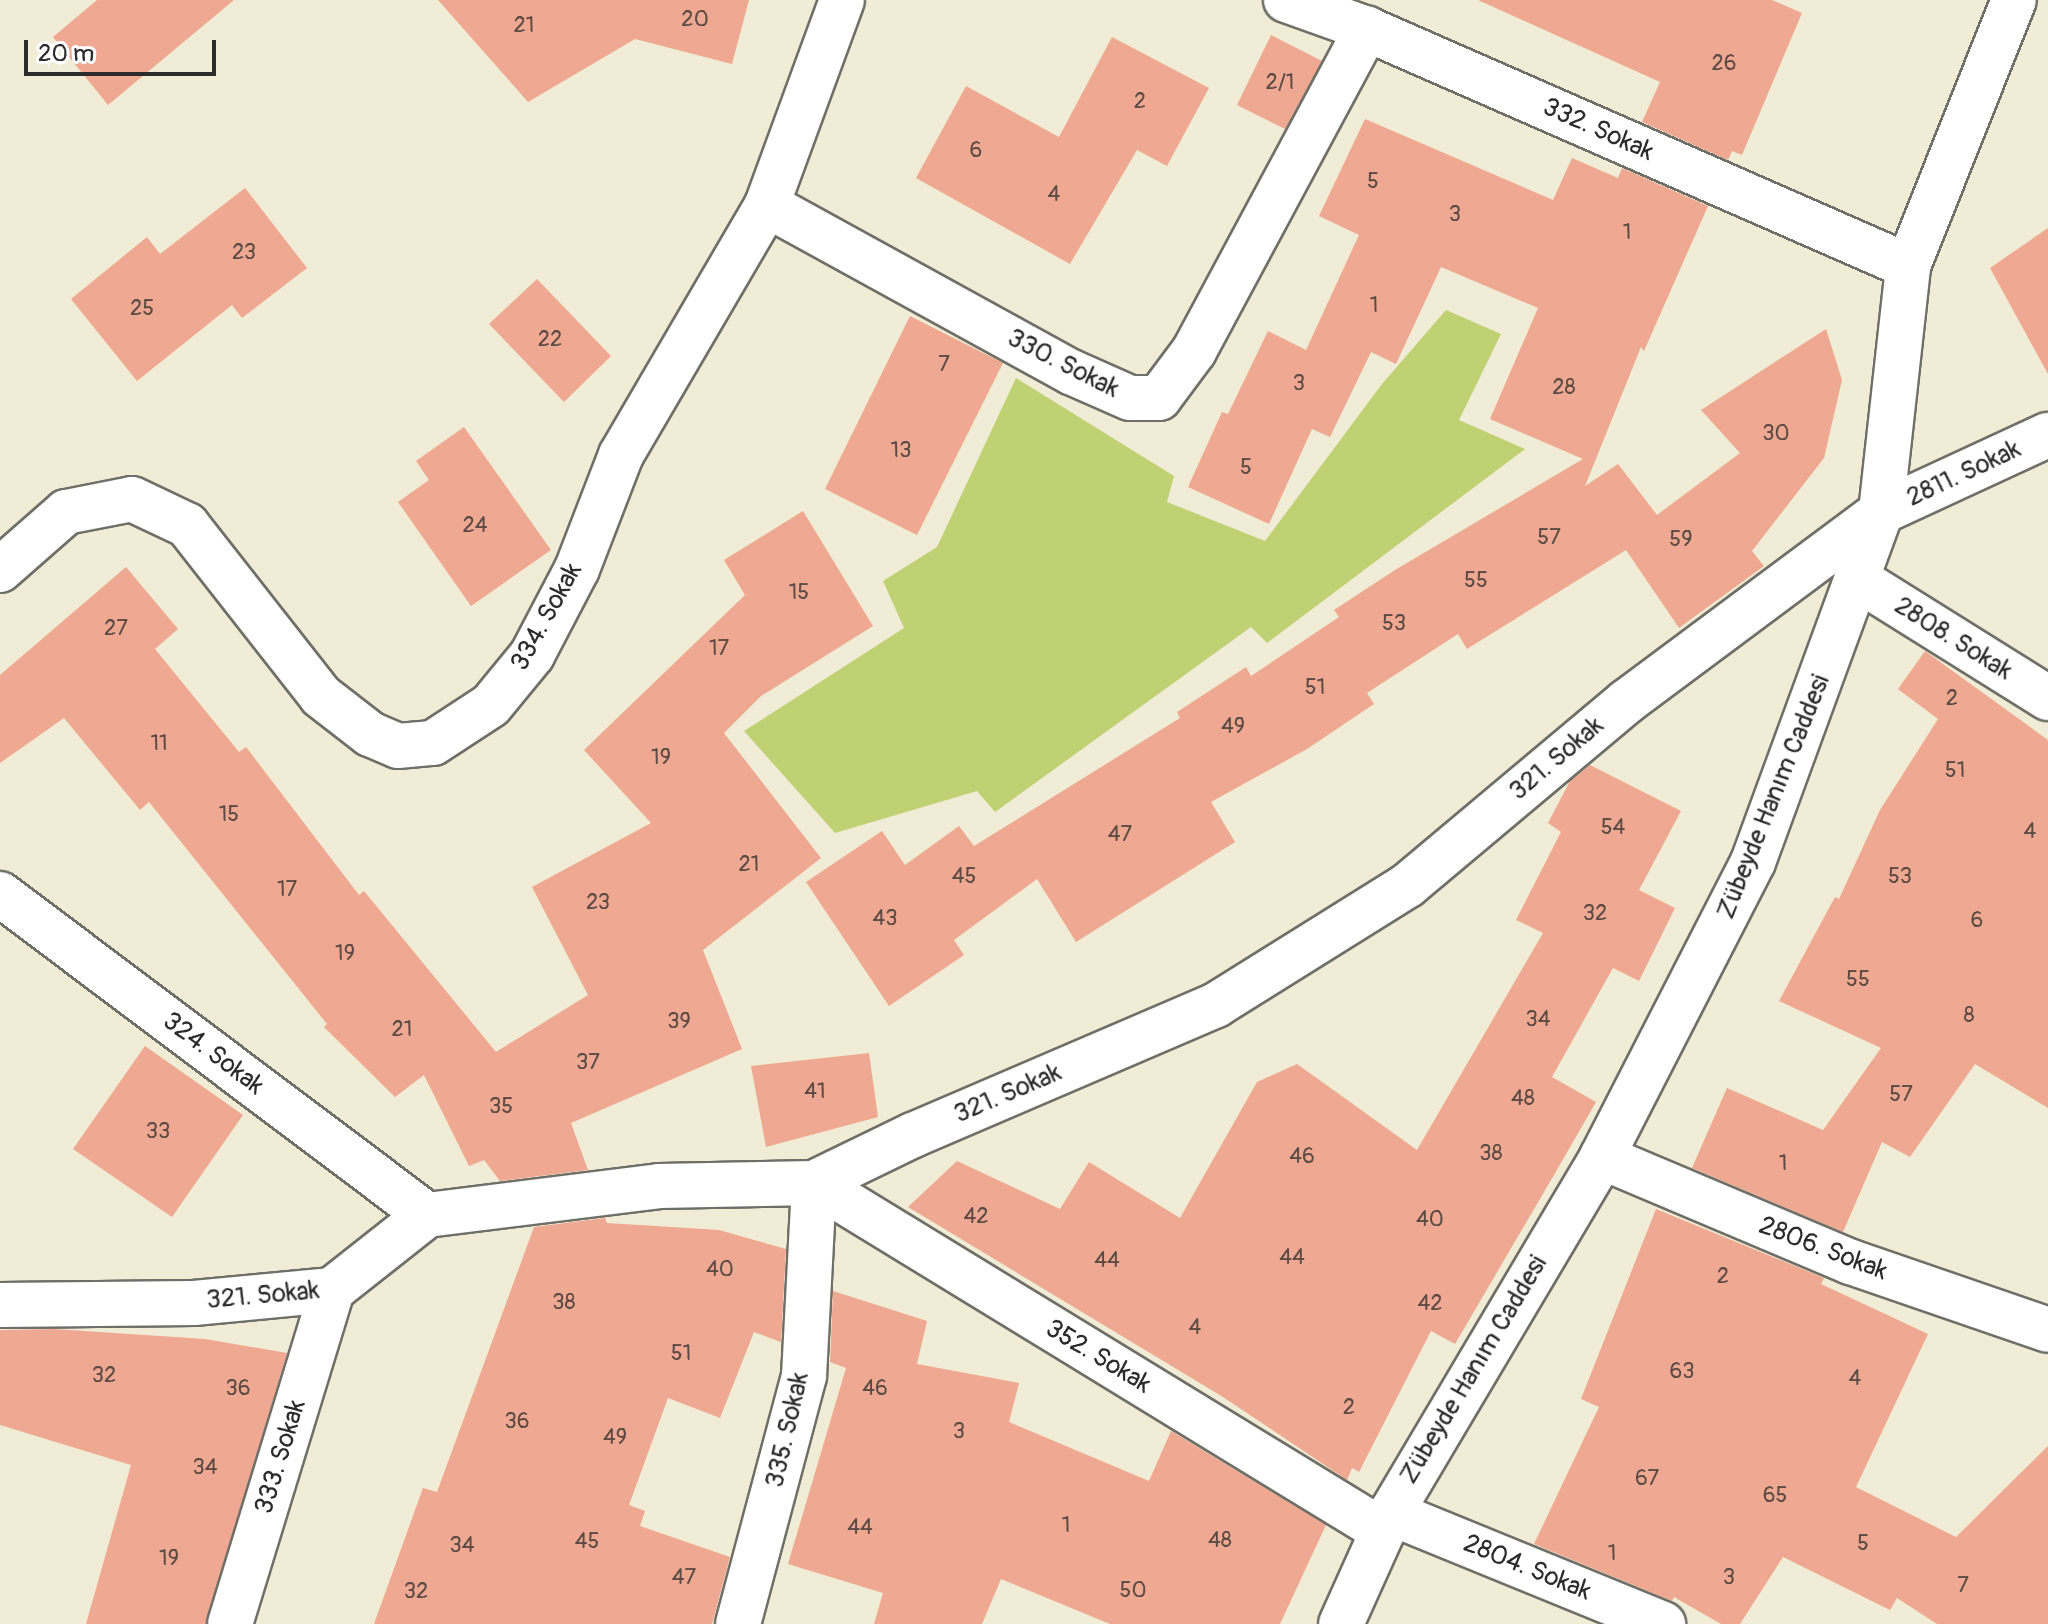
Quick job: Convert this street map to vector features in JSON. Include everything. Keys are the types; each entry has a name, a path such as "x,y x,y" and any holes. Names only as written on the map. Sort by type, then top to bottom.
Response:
{"street":[{"name":"334. Sokak","path":"0,570 66,512 132,499 187,525 321,696 370,734 398,746 433,743 491,705 532,655 577,569 621,455 767,205 842,0"},
{"name":"332. Sokak","path":"1286,0 1367,29 1908,266"},
{"name":"Zübeyde Hanım Caddesi","path":"1341,1624 1387,1522 1602,1157 1753,862 1859,580 1881,512 1908,266 2014,0"},
{"name":"330. Sokak","path":"767,205 1071,372 1130,398 1159,398 1194,351 1367,29"},
{"name":"2811. Sokak","path":"1881,512 2048,435"},
{"name":"321. Sokak","path":"0,1305 194,1303 332,1290 427,1215 659,1186 814,1183 913,1135 1216,1005 1318,943 1408,885 1626,702 1881,512"},
{"name":"2808. Sokak","path":"1859,580 2048,698"},
{"name":"324. Sokak","path":"0,894 427,1215"},
{"name":"2806. Sokak","path":"1602,1157 1851,1262 2048,1330"},
{"name":"352. Sokak","path":"814,1183 1387,1522"},
{"name":"335. Sokak","path":"738,1624 804,1376 814,1183"},
{"name":"333. Sokak","path":"230,1624 332,1290"},
{"name":"2804. Sokak","path":"1387,1522 1663,1624"}],"green space":[{"path":"1446,310 1501,334 1459,420 1525,449 1267,643 1251,627 995,812 977,791 835,833 744,731 904,628 883,581 937,547 1016,378 1174,476 1167,502 1265,541 1382,384"}],"building":[{"path":"97,0 234,0 108,105 53,37"},
{"path":"438,0 749,0 732,64 635,39 528,102"},
{"path":"1478,0 1772,0 1802,13 1742,155 1732,151 1728,160 1642,122 1660,82"},
{"path":"1271,35 1322,61 1285,129 1237,105"},
{"path":"1112,37 1209,88 1167,166 1137,150 1070,264 916,178 966,86 1059,137"},
{"path":"1365,119 1553,200 1572,158 1618,178 1622,168 1708,206 1644,351 1641,347 1585,486 1618,464 1657,515 1740,453 1701,410 1826,329 1842,380 1824,458 1752,551 1764,566 1679,628 1626,550 1467,649 1458,634 1367,693 1374,704 1307,749 1211,802 1235,842 1076,942 1037,879 954,940 964,955 889,1006 806,882 882,831 905,865 959,826 974,846 1180,718 1177,712 1246,667 1251,676 1339,617 1334,610 1395,570 1583,459 1490,419 1538,308 1441,267 1396,364 1371,352 1330,437 1312,429 1269,524 1188,487 1222,412 1228,414 1268,331 1306,350 1359,235 1319,216"},
{"path":"245,188 307,268 242,318 232,305 137,381 71,299 147,237 160,254"},
{"path":"2048,228 2048,374 1990,268"},
{"path":"537,279 611,356 564,402 489,324"},
{"path":"910,316 1003,363 917,535 825,489"},
{"path":"464,427 551,550 471,606 398,502 429,480 416,461"},
{"path":"803,511 873,626 761,696 724,733 821,858 703,950 742,1049 571,1123 588,1170 500,1181 484,1160 469,1166 424,1075 395,1097 324,1027 327,1024 149,802 140,810 64,718 0,763 0,675 126,567 178,629 155,649 239,752 246,747 359,895 364,891 496,1052 588,995 532,887 651,823 584,750 745,595 724,560"},
{"path":"1925,651 2048,740 2048,1108 1975,1064 1910,1157 1882,1142 1843,1232 1692,1168 1727,1088 1823,1130 1881,1048 1779,1001 1835,897 1839,899 1880,810 1938,719 1898,689"},
{"path":"1590,765 1681,811 1639,890 1675,908 1639,981 1613,968 1552,1077 1596,1102 1455,1344 1431,1331 1359,1472 1352,1468 1347,1480 1223,1397 908,1207 957,1161 1060,1209 1089,1162 1180,1218 1257,1082 1297,1064 1417,1150 1543,933 1516,920 1561,832 1548,823 1570,781"},
{"path":"145,1046 243,1115 172,1217 73,1149"},
{"path":"869,1053 878,1117 766,1147 751,1066"},
{"path":"1656,1209 1824,1278 1821,1284 1928,1334 1856,1487 1956,1537 2048,1446 2048,1624 1937,1624 1897,1598 1890,1610 1783,1557 1740,1624 1721,1624 1674,1597 1672,1601 1534,1544 1599,1407 1581,1399"},
{"path":"605,1218 607,1223 719,1230 786,1249 781,1342 754,1332 720,1418 668,1398 629,1505 645,1511 640,1526 730,1557 712,1624 374,1624 423,1488 437,1492 534,1227"},
{"path":"833,1291 927,1321 917,1364 1019,1383 1009,1422 1149,1481 1171,1431 1326,1525 1280,1624 1110,1624 1001,1579 982,1624 874,1624 883,1593 788,1564 846,1368 830,1362"},
{"path":"54,1329 205,1339 287,1353 206,1624 86,1624 131,1465 0,1425 0,1330"}]}
